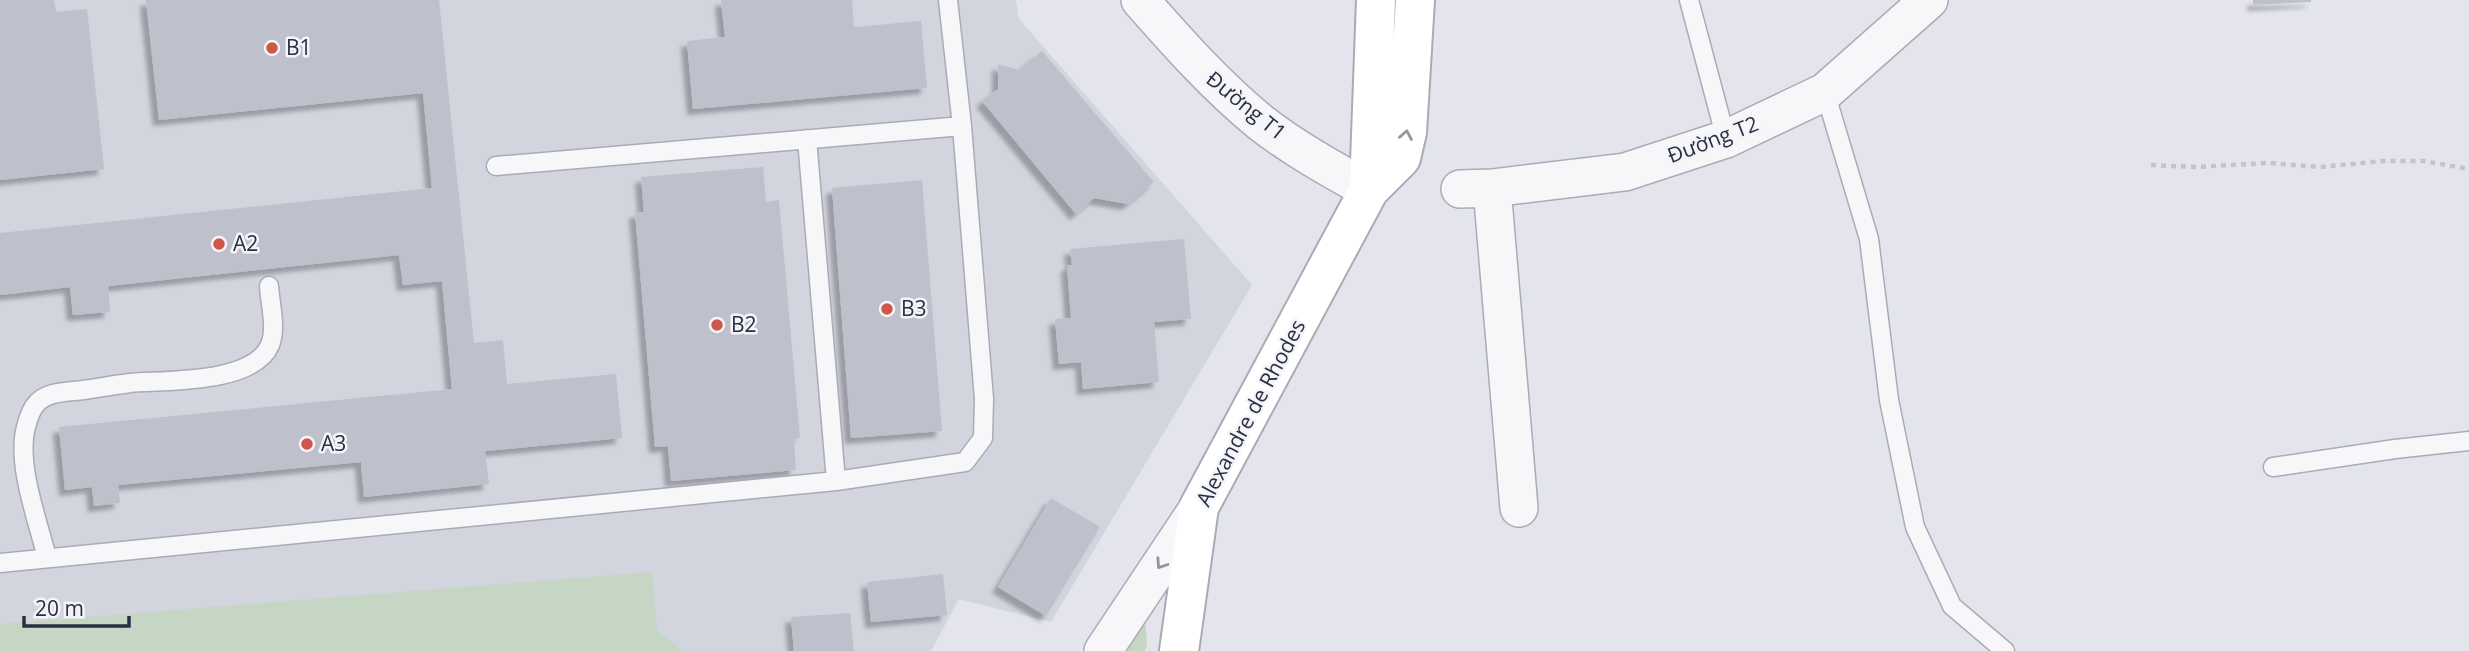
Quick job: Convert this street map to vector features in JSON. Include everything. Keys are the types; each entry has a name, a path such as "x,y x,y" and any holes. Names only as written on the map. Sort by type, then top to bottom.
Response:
{"street":[{"name":"Đường T1","path":"1140,0 1197,65 1262,123 1333,170 1369,190"},
{"name":"Alexandre de Rhodes","path":"1369,190 1376,0"},
{"name":"Alexandre de Rhodes","path":"1179,651 1199,507 1369,190 1401,158 1407,132 1415,0"},
{"name":"Đường T2","path":"1519,508 1476,189 1625,172 1726,139 1825,92 1929,0"},
{"path":"1103,651 1199,507"}],"lane":[{"path":"0,563 836,481 965,462 983,438 984,399 962,126 948,0"},
{"path":"1689,0 1726,139"},
{"path":"1825,92 1869,239 1889,400 1915,527 1952,606 2005,651"},
{"path":"496,166 962,126"},
{"path":"807,139 836,481"},
{"path":"47,558 28,483 24,447 26,428 36,404 52,394 130,383 201,378 246,366 270,346 273,333 269,286"},
{"path":"2273,467 2469,441"}],"path":[{"path":"2151,165 2195,167 2268,163 2320,167 2384,161 2424,161 2469,169"}],"shaded area":[{"path":"0,0 1016,0 1019,19 1252,285 1051,622 959,599 931,651 0,651"}],"green space":[{"path":"652,572 657,630 683,651 0,651 0,624"},
{"path":"1145,616 1145,651 1120,651"}],"building":[{"path":"0,0 54,0 56,12 87,9 104,169 0,180"},
{"path":"146,0 439,0 474,343 503,340 507,384 616,374 622,438 485,451 489,484 364,497 361,462 118,485 120,503 94,506 92,487 65,490 59,427 452,389 442,281 403,285 399,255 108,286 110,312 73,315 70,287 0,295 0,233 432,188 423,93 159,120"},
{"path":"721,0 852,0 854,27 921,21 927,88 693,109 687,41 725,37"},
{"path":"2253,0 2311,0 2311,2 2253,5"},
{"path":"1042,51 1154,182 1128,204 1094,198 1076,214 982,101 998,89 998,64 1019,70"},
{"name":"B2","path":"763,167 766,202 779,200 800,438 794,439 796,470 671,481 668,446 655,447 635,212 644,212 641,177"},
{"name":"B3","path":"922,180 942,431 851,438 832,188"},
{"path":"1184,239 1191,319 1154,322 1159,382 1083,389 1081,362 1059,364 1055,319 1071,318 1067,265 1072,265 1070,249"},
{"path":"1051,498 1100,527 1046,616 998,587"},
{"path":"943,574 947,615 871,622 867,582"},
{"path":"850,613 854,651 794,651 791,617"}],"place":[{"name":"B1","path":"272,48"},
{"name":"A2","path":"219,244"},
{"name":"B3","path":"887,309"},
{"name":"B2","path":"717,325"},
{"name":"A3","path":"307,444"}]}
